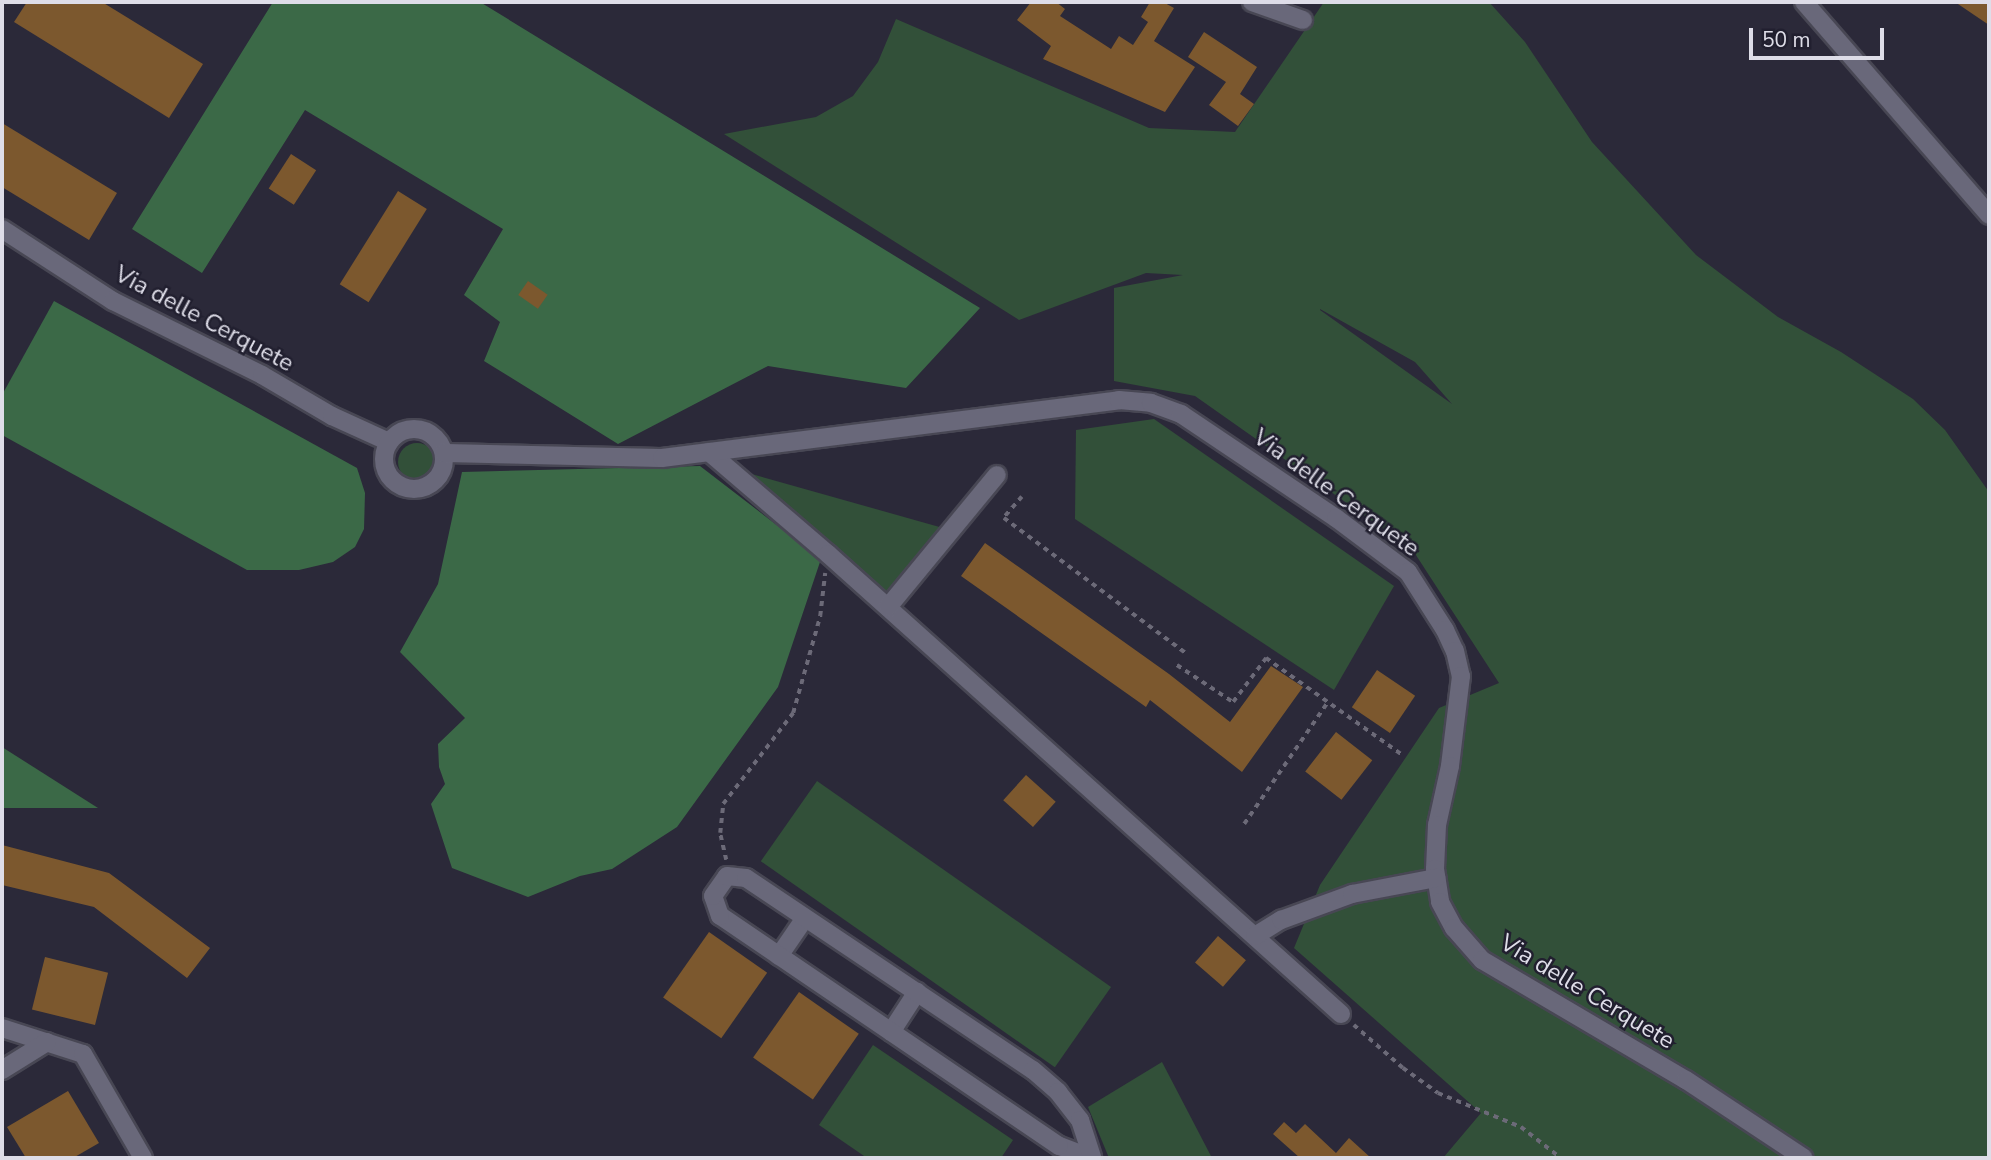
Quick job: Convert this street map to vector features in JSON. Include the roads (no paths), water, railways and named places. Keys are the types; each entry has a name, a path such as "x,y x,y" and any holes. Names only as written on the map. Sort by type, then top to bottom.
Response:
{"street":[{"path":"1252,2 1303,20"},
{"path":"1804,2 1989,215"},
{"name":"Via delle Cerquete","path":"2,229 113,301 262,376 332,416 390,442"},
{"name":"Via delle Cerquete","path":"444,453 662,458 1119,400 1151,403 1181,414 1336,518 1408,572 1445,630 1455,651 1461,676 1450,766 1437,825 1436,877 1440,902 1454,929 1482,960 1686,1080 1804,1158"},
{"path":"409,429 432,434 444,453 440,476 431,485 408,489 398,484 385,465 390,442 409,429"},
{"path":"709,452 888,607 1341,1014"},
{"path":"888,607 997,475"},
{"path":"727,876 746,878 1033,1070 1058,1093 1080,1121 1092,1158 1059,1146 720,916 713,896 727,876"},
{"path":"1255,936 1281,920 1352,894 1436,877"},
{"path":"779,956 805,918"},
{"path":"891,1032 917,992"},
{"path":"2,1028 83,1054 142,1158"},
{"path":"2,1070 47,1042"}]}
